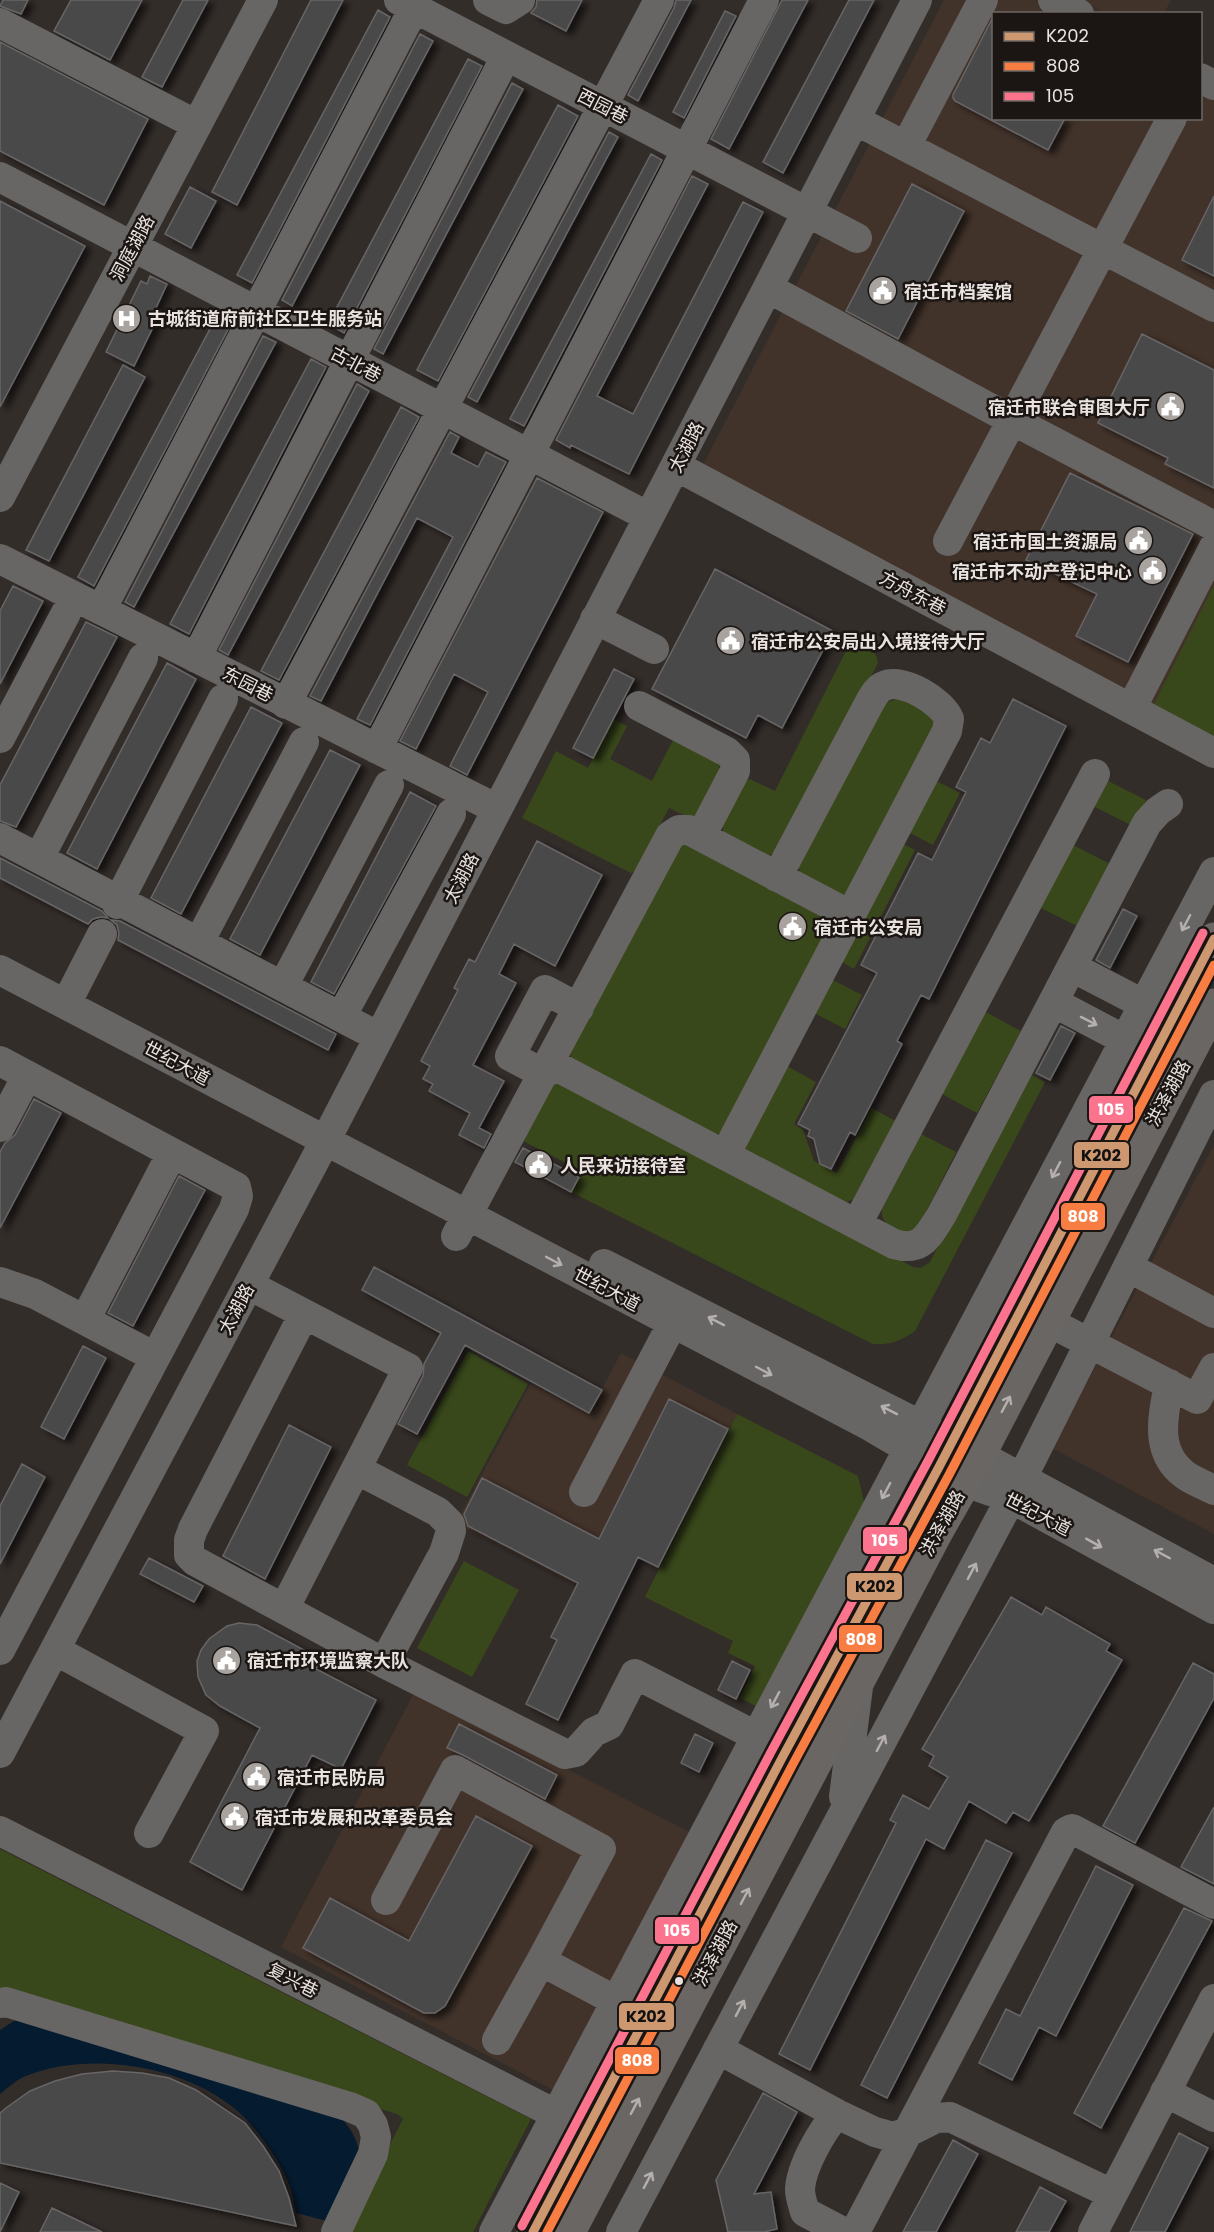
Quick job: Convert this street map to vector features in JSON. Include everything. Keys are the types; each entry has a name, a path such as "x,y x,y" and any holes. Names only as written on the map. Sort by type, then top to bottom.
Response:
{"main road":[{"name":"洪泽湖路","path":"533,2232 941,1452 1118,1124 1214,939"},
{"name":"洪泽湖路","path":"569,2232 936,1533 941,1452 1049,1322 1214,1005"}],"street":[{"name":"洞庭湖路","path":"0,497 263,0"},
{"path":"488,0 506,9 520,0"},
{"path":"286,704 659,0"},
{"path":"376,749 764,0"},
{"name":"太湖路","path":"0,1754 329,1133 917,0"},
{"path":"906,146 983,0"},
{"path":"1053,0 1075,12"},
{"path":"101,610 256,311 406,4"},
{"name":"西园巷","path":"406,4 857,238"},
{"path":"0,23 197,125"},
{"path":"195,658 506,56"},
{"path":"855,120 1214,308"},
{"path":"948,541 1171,120"},
{"name":"古北巷","path":"0,177 649,517"},
{"path":"768,288 1214,526"},
{"name":"方舟东巷","path":"676,466 1214,753"},
{"path":"1131,709 1214,547"},
{"name":"东园巷","path":"0,559 497,809"},
{"path":"0,738 66,613"},
{"path":"595,620 654,649"},
{"path":"39,858 143,658"},
{"path":"725,1155 947,732 949,725 947,714 939,704 908,687 895,684 885,685 878,690 777,877"},
{"path":"118,902 223,699"},
{"path":"639,706 727,752 735,760 735,771 701,836"},
{"path":"199,942 304,742"},
{"path":"857,1224 1095,774"},
{"path":"283,986 389,785"},
{"path":"579,1008 545,990 510,1056 547,1069 725,1155 894,1244 913,1247 924,1241 941,1216 1147,823 1168,804"},
{"path":"341,1017 451,814"},
{"path":"467,1217 670,836 679,830 689,830 850,915"},
{"path":"0,838 118,902 379,1037"},
{"path":"494,2232 813,1630 941,1452 1125,1040 1214,872"},
{"path":"70,996 102,934"},
{"name":"世纪大道","path":"0,949 70,996 329,1133 467,1217 678,1314 941,1452 1214,1582"},
{"path":"1072,967 1143,1004"},
{"name":"世纪大道","path":"0,970 70,996"},
{"path":"1053,1002 1125,1040"},
{"path":"0,1061 236,1187 238,1196 234,1209 0,1650"},
{"path":"0,1127 27,1076"},
{"path":"621,2232 1016,1488 1214,1095"},
{"path":"85,1320 172,1153"},
{"path":"1128,1267 1213,1312"},
{"path":"0,1282 35,1294 155,1357"},
{"path":"249,1285 408,1368 284,1609"},
{"path":"304,1314 193,1529 188,1547 189,1555 195,1561 384,1663 565,1754 576,1752 594,1732 609,1725 634,1674 756,1736"},
{"path":"584,1492 678,1314"},
{"path":"1049,1322 1197,1399 1214,1368"},
{"path":"1169,1384 1162,1422 1165,1450 1173,1463 1185,1475 1214,1491"},
{"path":"356,1469 438,1512 450,1524 452,1531 444,1553 384,1663"},
{"name":"世纪大道","path":"1016,1488 1214,1609"},
{"path":"795,1733 813,1630"},
{"path":"55,1650 204,1731 149,1833"},
{"path":"841,1818 860,1678"},
{"path":"386,1900 455,1770 601,1848 497,2040"},
{"path":"855,2232 1066,1832 1072,1830 1078,1832 1214,1904"},
{"name":"复兴巷","path":"0,1831 586,2130"},
{"path":"541,1961 616,2001"},
{"path":"1093,2232 1214,1999"},
{"path":"0,2003 18,2005 339,2103 366,2115 373,2125 376,2137 373,2154 336,2232"},
{"path":"718,2049 837,2114 875,2132 893,2137 936,2118 950,2117 1112,2194"},
{"path":"1166,2092 1214,2117"},
{"path":"837,2114 829,2123 803,2172 800,2192 805,2212 843,2232"}],"shaded area":[{"path":"944,0 1171,0 1165,12 1102,12 1083,2 1100,12 992,12 992,120 1202,120 1202,66 1214,72 1214,767 691,488"},
{"path":"1214,1145 1214,1534 1052,1448"},
{"path":"621,1353 737,1414 658,1569 597,1538 574,1584 456,1523 531,1383 589,1414"},
{"path":"415,1691 697,1836 563,2095 281,1947"}],"green space":[{"path":"1214,585 1214,737 1154,704"},
{"path":"852,639 872,651 878,663 781,848 769,856 724,834 722,823 745,781 750,779 775,791"},
{"path":"897,699 908,701 933,719 935,727 850,892 842,896 800,872 798,864 884,703"},
{"path":"614,719 627,726 610,759 652,781 673,740 717,762 720,769 698,815 686,816 669,808 636,870 631,873 522,818 556,751 588,768"},
{"path":"1104,779 1146,800 1133,826 1091,805"},
{"path":"934,780 960,793 933,845 908,832"},
{"path":"688,843 829,921 829,927 722,1132 716,1135 572,1061 570,1053 676,848"},
{"path":"901,843 915,850 854,969 840,961"},
{"path":"1073,845 1112,865 1079,927 1041,908"},
{"path":"829,978 862,995 845,1029 812,1012"},
{"path":"984,1011 1021,1031 977,1113 940,1093"},
{"path":"785,1065 816,1082 794,1124 803,1130 814,1161 837,1173 872,1108 895,1121 853,1199 847,1202 839,1202 748,1154 745,1148"},
{"path":"1028,1073 1045,1082 915,1331 900,1340 885,1344 873,1344 571,1192 582,1171 521,1138 550,1083 560,1080 913,1267 921,1268 930,1262"},
{"path":"921,1134 956,1152 918,1228 904,1234 885,1222 882,1209"},
{"path":"468,1351 528,1384 467,1497 407,1465"},
{"path":"737,1414 858,1476 864,1502 762,1709 740,1698 755,1666 728,1653 733,1641 645,1597"},
{"path":"464,1561 519,1590 472,1677 417,1648"},
{"path":"0,1849 531,2119 473,2232 346,2232 403,2119 397,2114 19,2000 0,1999"}],"water":[{"path":"28,2019 336,2113 351,2130 359,2151 327,2221 296,2213 291,2190 277,2160 245,2118 224,2100 199,2086 171,2075 111,2064 81,2064 53,2068 26,2076 0,2094 0,2030 14,2021"}],"building":[{"path":"3,0 28,0 21,14 0,6"},
{"path":"71,0 142,0 110,60 54,31"},
{"path":"183,0 208,0 162,87 142,77"},
{"path":"311,0 343,0 237,205 212,192"},
{"path":"537,0 582,0 566,31 531,13 536,7"},
{"path":"676,0 691,0 638,101 628,95 674,8"},
{"path":"782,0 808,0 729,149 711,139"},
{"path":"849,0 874,0 783,173 763,162"},
{"path":"378,10 390,17 252,283 237,275"},
{"path":"725,11 736,16 684,118 673,112"},
{"path":"992,19 992,120 1064,120 1048,150 955,101 953,95"},
{"path":"420,34 433,41 292,306 282,300"},
{"path":"0,42 148,119 104,205 0,151"},
{"path":"468,59 482,66 344,333 328,324"},
{"path":"512,83 523,89 383,354 374,349"},
{"path":"558,105 578,116 438,381 417,370"},
{"path":"609,132 618,137 477,402 468,397"},
{"path":"651,154 662,160 524,426 510,419"},
{"path":"692,176 708,184 597,396 633,414 743,202 763,212 629,474 571,445 570,448 556,440"},
{"path":"912,184 964,211 898,339 846,311"},
{"path":"190,187 216,201 191,248 165,234"},
{"path":"1214,196 1214,276 1182,260"},
{"path":"0,201 85,246 0,407"},
{"path":"150,276 167,284 156,308 161,311 134,366 106,352 141,281 147,284"},
{"path":"219,312 233,320 94,586 78,577"},
{"path":"1142,334 1214,370 1214,488 1165,464 1168,458 1098,423"},
{"path":"263,336 276,342 134,607 125,602"},
{"path":"311,359 326,367 189,634 170,624"},
{"path":"123,365 145,377 49,561 26,550"},
{"path":"357,384 369,391 228,655 219,650"},
{"path":"401,407 419,417 279,680 261,671"},
{"path":"450,432 459,437 451,453 478,467 486,452 506,462 370,725 357,719 453,537 417,518 321,701 310,696"},
{"path":"1070,473 1193,534 1128,662 1076,636 1097,594 1026,560"},
{"path":"537,478 603,512 467,775 450,766 488,692 454,674 416,749 400,741"},
{"path":"715,569 833,631 782,728 758,715 746,738 652,689"},
{"path":"13,586 43,601 0,684 0,611"},
{"path":"86,622 117,637 16,827 0,821 0,785"},
{"path":"167,663 196,679 97,869 67,853"},
{"path":"614,669 634,679 593,758 573,748"},
{"path":"1013,699 1066,726 929,999 921,995 897,1041 902,1044 855,1135 850,1132 831,1169 820,1164 814,1139 808,1136 810,1130 798,1124 877,973 861,965 918,853 932,860 966,792 956,787 981,738 990,743"},
{"path":"251,707 282,723 181,914 151,898"},
{"path":"330,750 360,765 260,955 230,939"},
{"path":"410,792 436,806 334,994 311,982"},
{"path":"537,841 602,875 555,966 514,944 499,974 516,983 473,1065 504,1081 479,1128 491,1134 484,1148 459,1135 470,1113 429,1091 433,1084 423,1079 430,1066 421,1061 458,990 454,988 469,959 475,962"},
{"path":"0,858 102,911 108,918 93,919 88,924 0,878"},
{"path":"1123,909 1137,916 1110,968 1096,960"},
{"path":"111,920 120,921 336,1034 328,1050 118,940 117,925"},
{"path":"1061,1026 1075,1033 1050,1080 1036,1073"},
{"path":"34,1099 61,1113 0,1228 0,1152 5,1143 15,1135"},
{"path":"523,1148 579,1177 571,1192 515,1162"},
{"path":"179,1176 205,1190 133,1326 108,1313"},
{"path":"374,1267 602,1390 589,1413 465,1345 417,1434 398,1424 423,1376 424,1364 441,1333 362,1290"},
{"path":"83,1346 106,1358 64,1439 41,1427"},
{"path":"669,1399 728,1429 658,1567 638,1557 558,1720 526,1704 557,1640 551,1637 578,1583 468,1526 464,1514 482,1478 599,1539"},
{"path":"289,1425 331,1447 265,1579 223,1556"},
{"path":"22,1464 45,1477 0,1564 0,1506"},
{"path":"149,1558 203,1586 194,1602 140,1574"},
{"path":"1011,1597 1042,1615 1046,1607 1110,1644 1106,1651 1122,1660 1029,1821 1013,1812 1006,1823 969,1801 944,1849 926,1839 810,2070 779,2054 896,1823 890,1820 903,1795 929,1809 948,1777 929,1766 934,1756 922,1749"},
{"path":"239,1623 257,1625 321,1659 316,1669 376,1700 341,1769 312,1755 242,1890 190,1862 260,1728 220,1706 206,1695 198,1677 197,1661 209,1639 227,1626"},
{"path":"732,1661 750,1670 736,1699 718,1690"},
{"path":"1193,1663 1214,1674 1214,1698 1135,1843 1103,1826"},
{"path":"459,1724 557,1775 545,1799 447,1748"},
{"path":"695,1734 713,1743 699,1772 681,1763"},
{"path":"1214,1807 1214,1884 1181,1867"},
{"path":"476,1816 532,1846 445,2006 435,2013 424,2013 303,1948 330,1898 409,1941"},
{"path":"986,1840 1012,1853 887,2098 861,2085"},
{"path":"1096,1866 1133,1885 1056,2036 1039,2027 1012,2080 979,2063 1006,2009 1020,2016"},
{"path":"1184,1908 1212,1921 1101,2128 1074,2113"},
{"path":"113,2071 169,2078 196,2090 245,2123 279,2171 296,2226 0,2163 0,2113 6,2108 30,2091 55,2081 82,2074"},
{"path":"763,2093 797,2112 754,2194 771,2192 777,2229 764,2232 728,2232 716,2180"},
{"path":"1179,2133 1208,2148 1165,2232 1130,2232"},
{"path":"953,2140 978,2154 936,2232 903,2232"},
{"path":"0,2183 19,2192 0,2232"},
{"path":"1040,2187 1066,2201 1049,2232 1016,2232"},
{"path":"52,2208 102,2232 40,2232"}],"transit line":[{"name":"105","path":"522,2226 771,1752 928,1461 1203,933"},
{"name":"K202","path":"533,2232 782,1758 939,1467 1214,939"},
{"name":"808","path":"547,2232 793,1764 950,1473 1214,965"}],"place":[{"name":"宿迁市档案馆","path":"883,291"},
{"name":"古城街道府前社区卫生服务站","path":"127,318"},
{"name":"宿迁市联合审图大厅","path":"1171,407"},
{"name":"宿迁市国土资源局","path":"1138,541"},
{"name":"宿迁市不动产登记中心","path":"1153,571"},
{"name":"宿迁市公安局出入境接待大厅","path":"730,641"},
{"name":"宿迁市公安局","path":"793,927"},
{"name":"人民来访接待室","path":"539,1165"},
{"name":"宿迁市环境监察大队","path":"226,1660"},
{"name":"宿迁市民防局","path":"256,1777"},
{"name":"宿迁市发展和改革委员会","path":"234,1817"}]}
